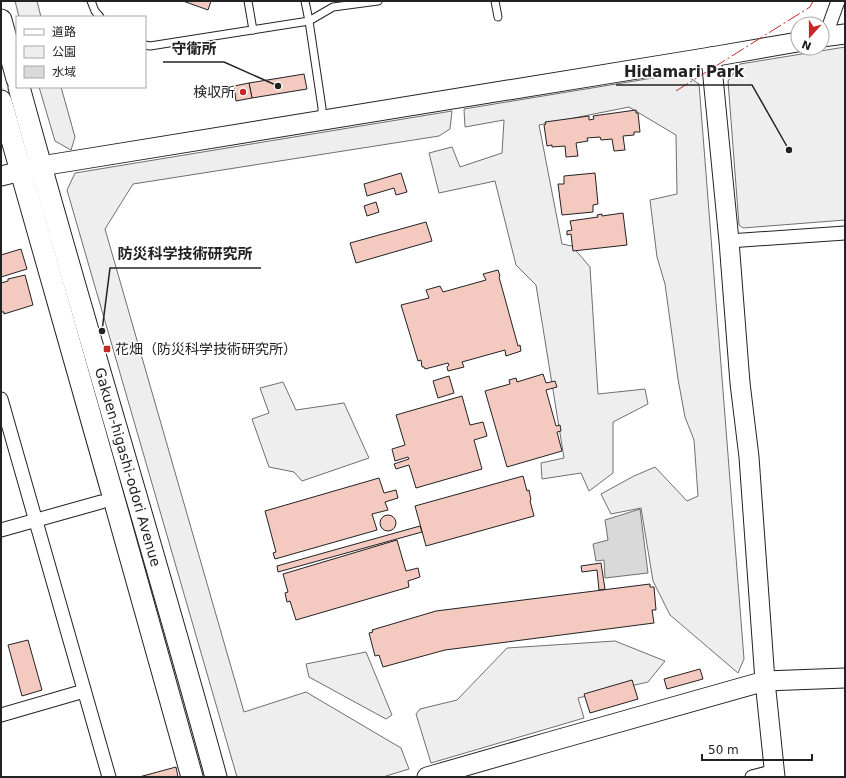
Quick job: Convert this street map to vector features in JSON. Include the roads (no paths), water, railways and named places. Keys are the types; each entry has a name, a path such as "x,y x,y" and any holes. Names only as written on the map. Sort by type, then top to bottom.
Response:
{"main road":[{"path":"1,20 16,75"},
{"name":"Gakuen-higashi-odori Avenue","path":"19,88 31,168 192,777"},
{"name":"Gakuen-higashi-odori Avenue","path":"1,101 31,168 105,388 216,777"}],"street":[{"path":"830,22 838,1"},
{"path":"830,36 845,34"},
{"path":"1,176 31,168 790,43"},
{"path":"711,57 729,241 740,383 749,457 765,681 775,774 752,777"},
{"path":"729,241 845,233"},
{"path":"1,400 109,777"},
{"path":"1,530 101,502"},
{"path":"427,777 765,681 845,678"},
{"path":"1,715 84,691"}],"lane":[{"path":"91,1 95,11 99,16"},
{"path":"248,1 253,30"},
{"path":"304,1 310,21 322,108 322,120"},
{"path":"146,45 150,46 310,21 333,7 378,1"},
{"path":"495,1 498,17"}],"water":[{"path":"640,509 648,573 605,578 604,560 596,561 593,544 608,540 605,520"}],"place":[{"name":"守衛所","path":"278,86"},
{"name":"検収所","path":"243,92"},
{"name":"Hidamari Park","path":"789,150"},
{"name":"防災科学技術研究所","path":"102,331"},
{"name":"花畑（防災科学技術研究所）","path":"107,349"}]}
